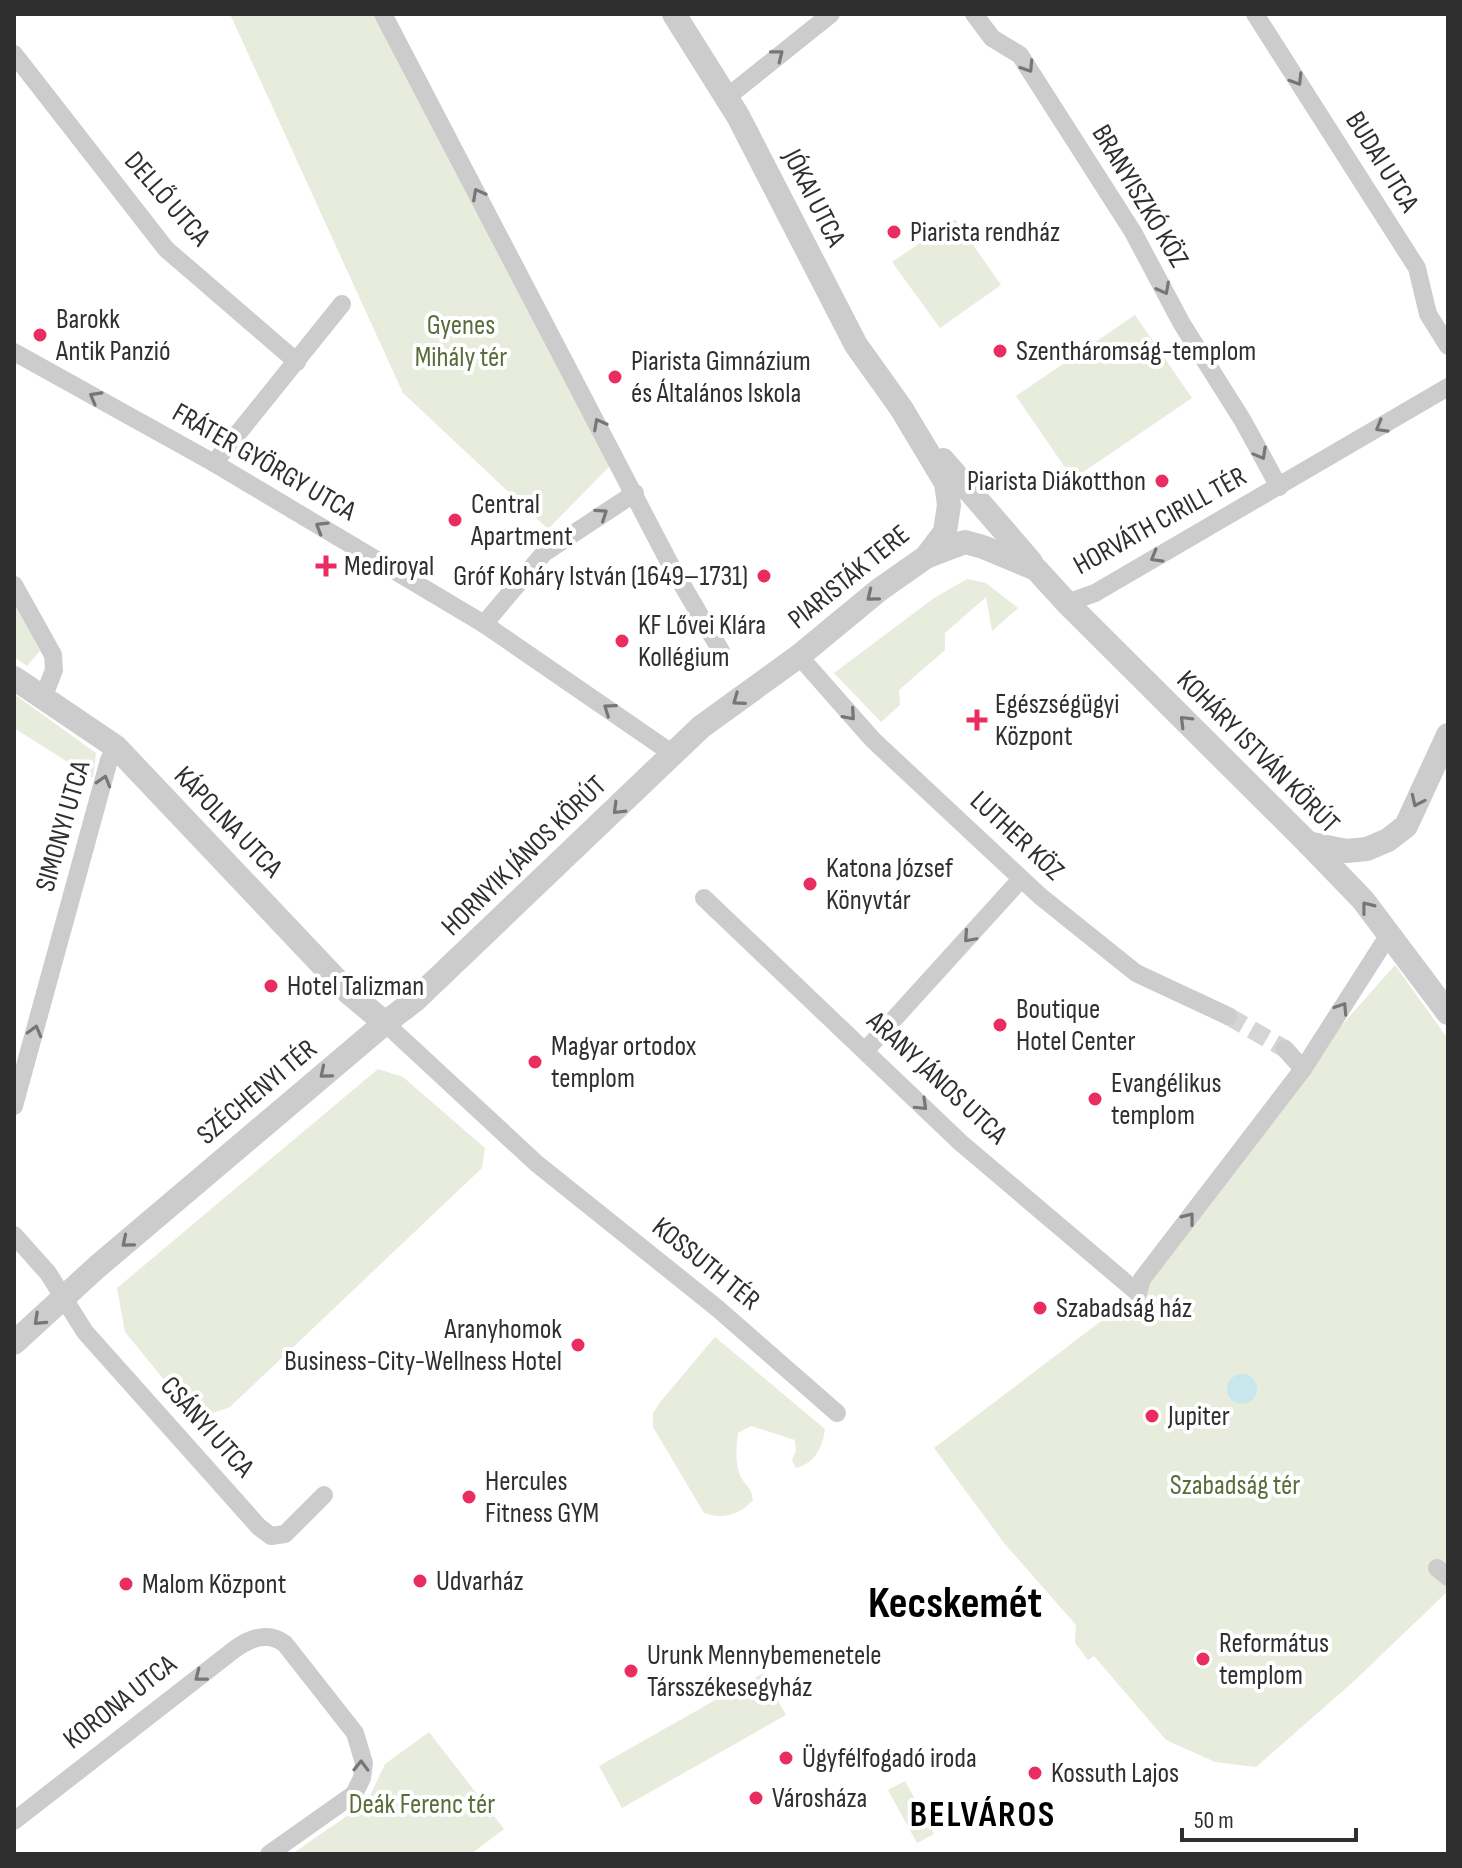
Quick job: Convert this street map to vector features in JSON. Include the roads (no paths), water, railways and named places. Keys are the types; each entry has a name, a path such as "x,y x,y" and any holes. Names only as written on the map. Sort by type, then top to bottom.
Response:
{"street":[{"path":"383,14 670,564 721,651"},
{"name":"JÓKAI UTCA","path":"674,14 738,116 856,345 901,408"},
{"path":"726,98 831,14"},
{"name":"BRANYISZKÓ KÖZ","path":"974,14 992,38 1020,55 1133,232 1182,324 1243,421"},
{"name":"BUDAI UTCA","path":"1255,14 1417,268 1428,314 1448,346"},
{"name":"DELLŐ UTCA","path":"14,54 166,249 297,362"},
{"path":"214,463 342,304"},
{"name":"FRÁTER GYÖRGY UTCA","path":"14,352 214,463 484,624"},
{"name":"HORVÁTH CIRILL TÉR","path":"1067,603 1095,593 1448,387"},
{"path":"901,408 1036,569"},
{"name":"PIARISTÁK TERE","path":"701,727 799,656 879,590 926,557 945,532 946,483 901,408"},
{"name":"HORVÁTH CIRILL TÉR","path":"1243,421 1279,487"},
{"path":"635,493 544,553 484,624 673,754"},
{"name":"KOHÁRY ISTVÁN KÖRÚT","path":"926,557 965,542 1036,569 1363,900 1448,1013"},
{"path":"14,585 53,655 54,670 43,698"},
{"name":"LUTHER KÖZ","path":"799,656 873,740 1021,879 1136,973 1228,1016"},
{"name":"KÁPOLNA UTCA","path":"14,678 116,747 348,992 385,1023"},
{"name":"HORNYIK JÁNOS KÖRÚT","path":"385,1023 426,990 701,727"},
{"path":"1308,843 1346,851 1367,849 1388,840 1406,826 1448,735"},
{"name":"SIMONYI UTCA","path":"14,1106 109,760 116,747"},
{"path":"865,1051 1021,879"},
{"name":"ARANY JÁNOS UTCA","path":"704,898 961,1143 1138,1293 1142,1279 1303,1069"},
{"path":"1285,1049 1303,1069 1388,936"},
{"name":"KOSSUTH TÉR","path":"385,1023 536,1163 717,1308 837,1413"},
{"name":"SZÉCHENYI TÉR","path":"14,1343 64,1296 385,1023"},
{"path":"14,1235 64,1296"},
{"name":"CSÁNYI UTCA","path":"64,1296 85,1332 259,1527 271,1536 285,1534 324,1495"},
{"name":"KORONA UTCA","path":"14,1821 235,1649 251,1640 266,1637 280,1640 294,1655 355,1733 364,1763 362,1778 354,1794 269,1854"}],"water":[{"path":"1242,1374 1253,1378 1257,1389 1253,1400 1242,1404 1231,1400 1227,1389 1231,1378"}],"tunnel":[{"path":"1228,1016 1285,1049"}],"place":[{"name":"Piarista rendház","path":"894,232"},
{"name":"Barokk Antik Panzió","path":"40,335"},
{"name":"Szentháromság-templom","path":"1000,351"},
{"name":"Piarista Gimnázium és Általános Iskola","path":"615,377"},
{"name":"Piarista Diákotthon","path":"1162,481"},
{"name":"Central Apartment","path":"455,520"},
{"name":"Mediroyal","path":"326,566"},
{"name":"Gróf Koháry István (1649–1731)","path":"764,576"},
{"name":"KF Lővei Klára Kollégium","path":"622,641"},
{"name":"Egészségügyi Központ","path":"977,720"},
{"name":"Katona József Könyvtár","path":"810,884"},
{"name":"Hotel Talizman","path":"271,986"},
{"name":"Boutique Hotel Center","path":"1000,1025"},
{"name":"Magyar ortodox templom","path":"535,1062"},
{"name":"Evangélikus templom","path":"1095,1099"},
{"name":"Szabadság ház","path":"1040,1308"},
{"name":"Aranyhomok Business-City-Wellness Hotel","path":"578,1345"},
{"name":"Jupiter","path":"1152,1416"},
{"name":"Hercules Fitness GYM","path":"469,1497"},
{"name":"Udvarház","path":"420,1581"},
{"name":"Malom Központ","path":"126,1584"},
{"name":"Református templom","path":"1203,1659"},
{"name":"Urunk Mennybemenetele Társszékesegyház","path":"631,1671"},
{"name":"Ügyfélfogadó iroda","path":"786,1758"},
{"name":"Kossuth Lajos","path":"1035,1773"},
{"name":"Városháza","path":"756,1798"}],"district":[{"name":"Kecskemét","path":"955,1603"},
{"name":"BELVÁROS","path":"983,1815"}],"park label":[{"name":"Gyenes Mihály tér","path":"461,341"},
{"name":"Szabadság tér","path":"1235,1485"},
{"name":"Deák Ferenc tér","path":"422,1804"}]}
